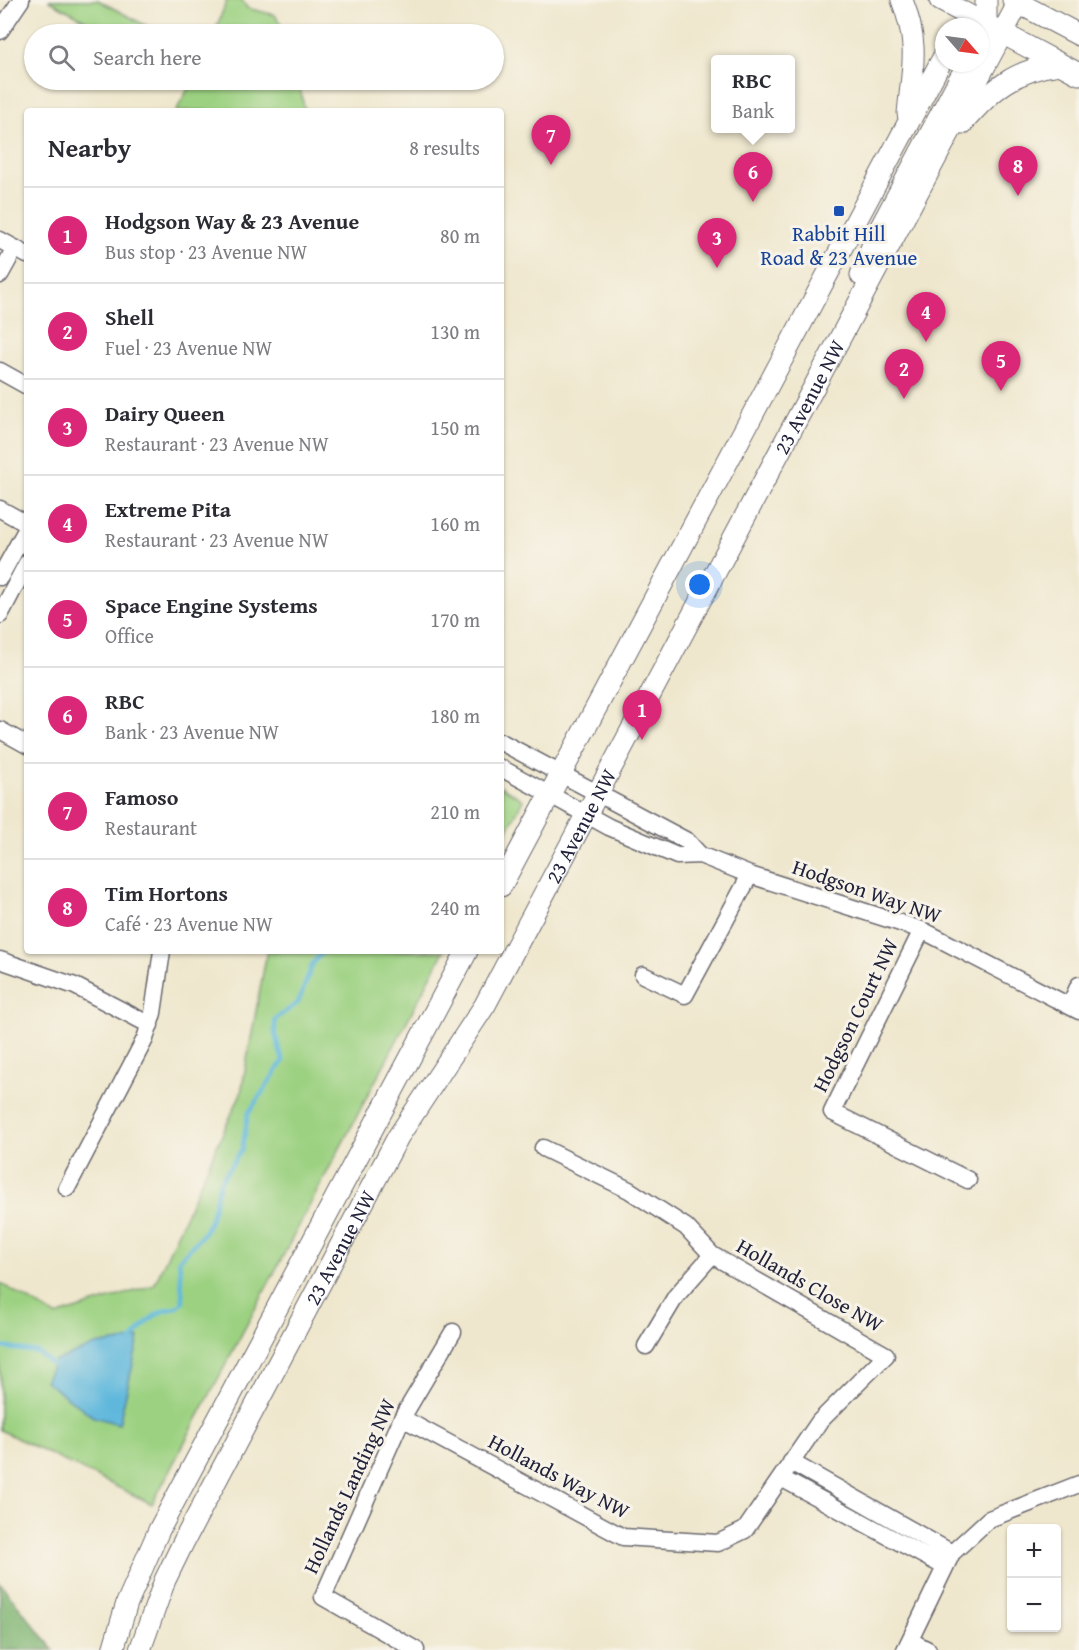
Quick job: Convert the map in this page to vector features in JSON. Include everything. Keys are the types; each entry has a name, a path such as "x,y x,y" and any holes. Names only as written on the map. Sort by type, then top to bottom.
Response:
{"main road":[{"path":"902,0 915,42 907,124"},
{"path":"940,0 966,14"},
{"path":"986,0 988,18"},
{"path":"1013,1 1079,35"},
{"name":"23 Avenue NW","path":"989,32 1013,1"},
{"path":"989,32 1070,69"},
{"path":"939,152 974,111 1011,78 1030,69 1070,69"},
{"name":"23 Avenue NW","path":"504,880 935,72"},
{"path":"849,322 860,278 876,236 963,72"},
{"name":"23 Avenue NW","path":"140,1650 174,1560 398,1137 473,1025 586,815 939,152 972,72"},
{"name":"23 Avenue NW","path":"113,1650 127,1603 159,1530 465,954"}],"street":[{"path":"0,31 21,0"},
{"path":"0,275 14,248"},
{"path":"0,371 24,384"},
{"path":"0,509 24,524"},
{"path":"0,577 24,532"},
{"path":"0,615 24,569"},
{"path":"0,730 24,743"},
{"name":"Hodgson Way NW","path":"504,744 596,795 687,841 700,855"},
{"name":"Hodgson Way NW","path":"504,770 586,815 677,856 700,855 750,875 921,930 1074,1008"},
{"path":"643,975 685,995 750,875"},
{"name":"Hodgson Court NW","path":"921,930 832,1112 968,1180"},
{"path":"67,1188 140,1050 150,1025 162,954"},
{"path":"0,960 75,986 150,1025"},
{"path":"1074,1008 1079,985"},
{"name":"Hollands Close NW","path":"543,1148 629,1190 686,1227 712,1255 886,1355 819,1422 791,1462"},
{"name":"Hollands Close NW","path":"646,1346 676,1296 712,1255"},
{"name":"Hollands Landing NW","path":"416,1650 323,1597 402,1418 453,1332"},
{"name":"Hollands Way NW","path":"402,1418 623,1537 718,1543 744,1530 791,1462"},
{"path":"791,1462 948,1560"},
{"path":"781,1478 948,1560"},
{"path":"928,1650 908,1645 948,1560 989,1519 1079,1484"}],"green space":[{"path":"48,0 98,0 143,24 92,24"},
{"path":"227,0 242,0 247,8 275,15 281,24 218,24"},
{"path":"188,90 300,90 304,108 178,108"},
{"path":"504,788 523,800 504,837"},
{"path":"266,954 442,954 152,1504 0,1430 0,1283 56,1316 154,1285 241,1093"},
{"path":"0,1583 54,1650 0,1650"}],"water":[{"path":"139,1338 119,1424 94,1417 45,1381 55,1361 96,1345"}],"waterway":[{"path":"132,1340 161,1312 183,1302 179,1260 203,1234 210,1221 220,1182 242,1149 248,1114 283,1061 275,1034 275,1019 298,1003 313,963 320,954"},
{"path":"0,1347 37,1352 53,1365"}],"place":[{"name":"Famoso","path":"551,165"},
{"name":"Tim Hortons","path":"1018,196"},
{"name":"RBC","path":"753,202"},
{"name":"Rabbit Hill Road & 23 Avenue","path":"839,211"},
{"name":"Dairy Queen","path":"717,268"},
{"name":"Extreme Pita","path":"926,342"},
{"name":"Space Engine Systems","path":"1001,391"},
{"name":"Shell","path":"904,399"},
{"name":"Hodgson Way & 23 Avenue","path":"642,740"}]}
